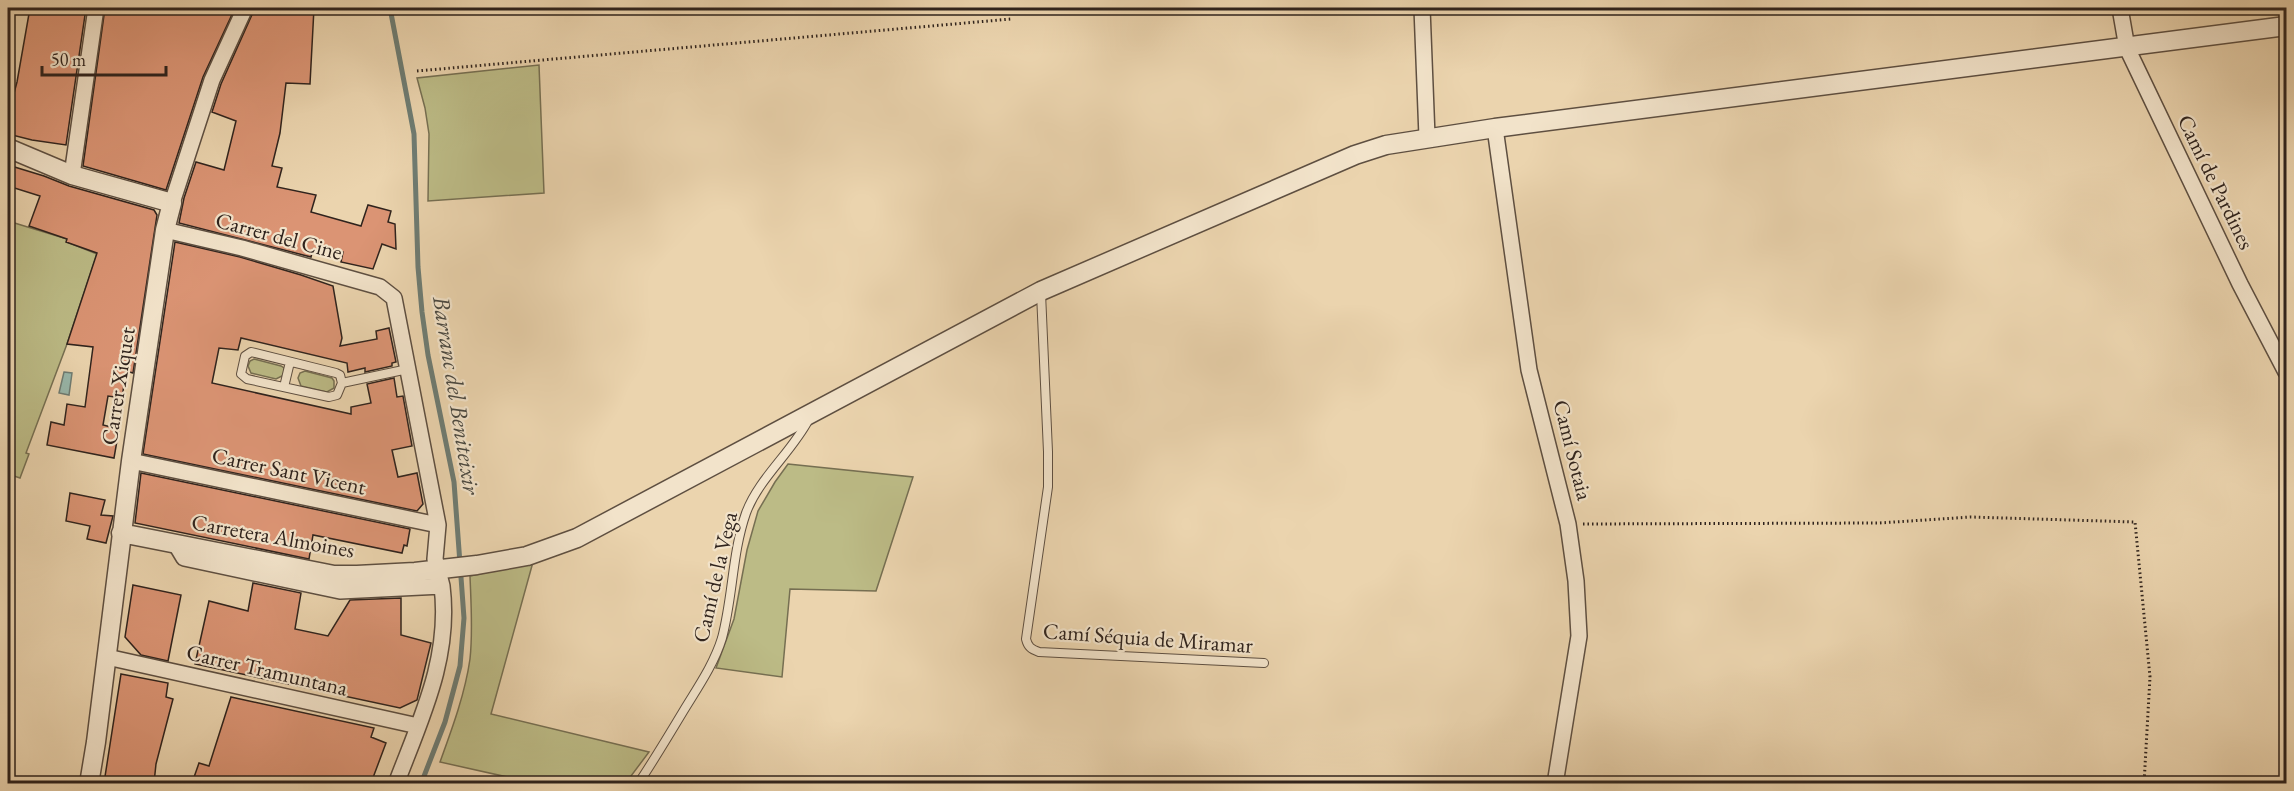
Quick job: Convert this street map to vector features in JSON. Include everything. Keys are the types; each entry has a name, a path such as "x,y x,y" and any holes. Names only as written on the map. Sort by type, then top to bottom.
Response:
{"street":[{"path":"72,175 96,8"},
{"name":"Carrer Xiquet","path":"89,783 131,461 165,230 212,80 244,8"},
{"path":"1422,8 1426,138"},
{"name":"Camí de Pardines","path":"2120,8 2127,48 2240,284 2286,372"},
{"name":"Carretera Almoines","path":"122,533 333,575 444,574 526,556 570,541 1041,291 1355,155 1386,145 1495,128 2286,26"},
{"name":"Camí Sotaia","path":"1495,128 1529,370 1568,524 1576,581 1579,636 1555,783"},
{"path":"8,148 72,175 172,203"},
{"name":"Carrer del Cine","path":"165,230 242,248 386,290 394,298 408,369"},
{"path":"396,783 438,670 445,617 444,574 435,559 438,525 408,369"},
{"name":"Carrer Sant Vicent","path":"131,461 438,525"},
{"name":"Carrer Tramuntana","path":"107,657 418,726"}],"lane":[{"name":"Camí Séquia de Miramar","path":"1041,291 1048,487 1026,639 1028,644 1031,649 1039,652 1264,663"},
{"path":"251,352 336,372 340,375 342,383 337,395 329,398 247,379 241,374 242,363 244,356 251,352"},
{"path":"284,387 290,362"},
{"path":"342,383 408,369"},
{"name":"Camí de la Vega","path":"638,783 705,675 721,641 740,532 746,512 755,495 802,433 812,412"}],"path":[{"path":"417,71 1011,19"},
{"path":"1568,524 1879,523 1971,517 2135,522 2150,677 2144,783"}],"shaded area":[{"path":"539,65 544,193 428,201 429,134 417,78"},
{"path":"8,221 67,239 67,242 97,254 67,344 26,453 29,454 20,478 8,474"},
{"path":"254,359 281,366 284,368 284,375 276,379 251,373 248,366"},
{"path":"305,371 332,378 334,388 327,392 301,386 298,378 300,373"},
{"path":"64,372 72,373 69,395 59,393"},
{"path":"788,464 913,477 876,591 790,589 782,677 716,668 734,619 747,550 758,511"},
{"path":"533,562 491,714 649,752 625,784 534,783 440,762 468,672 472,628 470,576"}],"building":[{"path":"30,8 86,8 66,145 12,135 13,130 8,129 8,96 13,97 17,82"},
{"path":"105,8 235,8 203,77 166,190 83,166"},
{"path":"255,8 314,8 310,84 286,83 280,133 272,166 282,168 277,187 316,195 311,212 361,226 368,205 391,211 388,222 395,224 396,249 382,244 373,269 341,262 343,252 320,246 319,250 313,249 311,257 179,223 184,198 196,162 224,170 236,121 212,112 221,84"},
{"path":"8,165 69,186 154,210 157,215 133,373 126,371 122,398 108,396 103,425 119,429 114,458 47,445 51,422 64,425 67,404 85,407 93,347 67,344 97,253 66,242 67,239 29,226 40,196 8,186"},
{"path":"175,242 240,257 333,286 342,338 340,346 377,339 376,331 389,328 396,362 392,363 392,366 365,372 365,368 348,372 347,363 241,338 238,350 219,348 212,383 351,414 351,407 371,403 367,384 394,378 397,397 403,396 412,446 392,450 398,477 417,473 423,504 417,511 143,454"},
{"path":"141,473 410,529 407,546 404,545 402,553 313,535 309,559 135,523"},
{"path":"70,493 105,500 101,515 113,516 106,543 87,539 90,526 66,521"},
{"path":"253,583 301,593 295,629 328,636 350,600 401,598 401,635 431,643 417,700 400,708 195,664 209,601 248,611"},
{"path":"133,585 181,595 168,661 141,655 125,637"},
{"path":"121,674 168,683 166,697 173,699 156,764 154,783 104,783"},
{"path":"231,697 374,728 371,737 386,743 371,783 192,783 199,763 209,766"}],"waterway":[{"name":"Barranc del Beniteixir","path":"390,8 414,134 418,267 422,312 428,355 454,482 464,618 460,666 445,722 421,784"}]}
